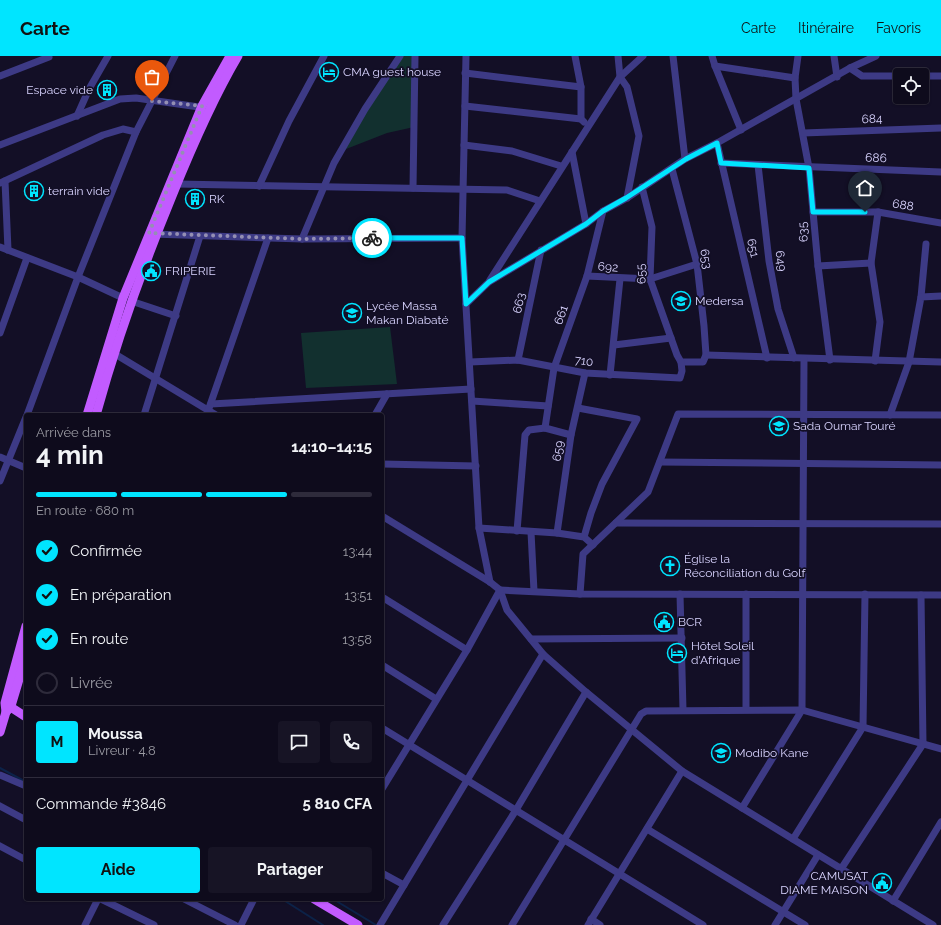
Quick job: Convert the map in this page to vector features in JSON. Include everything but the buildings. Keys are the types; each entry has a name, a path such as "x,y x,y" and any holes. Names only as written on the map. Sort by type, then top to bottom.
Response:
{"main road":[{"path":"89,413 127,299 206,108 230,56"},
{"path":"153,234 177,184 206,108 238,56"},
{"path":"96,413 110,351"},
{"path":"0,732 5,705 24,634"},
{"path":"5,705 24,661"},
{"path":"5,705 24,716"},
{"path":"317,901 358,925"}],"street":[{"path":"0,76 49,56"},
{"path":"77,116 89,89 108,56"},
{"path":"27,413 78,277 136,132 175,56"},
{"path":"258,186 289,120 324,56"},
{"path":"302,239 334,163 365,109 400,56"},
{"path":"412,188 415,56"},
{"path":"466,56 462,238 479,528 490,582"},
{"path":"575,56 581,87 581,119 587,126"},
{"path":"618,56 620,76 628,87 639,136 626,198"},
{"path":"489,282 561,166 572,152 587,126 620,76 643,56"},
{"path":"673,56 686,159"},
{"path":"712,56 714,66 741,130"},
{"name":"635","path":"798,56 795,78 796,100 809,168 818,266 830,360"},
{"path":"834,56 837,77"},
{"path":"466,304 489,282 586,224 603,211 686,159 796,100 850,68 876,56"},
{"path":"714,66 795,78"},
{"path":"850,68 862,76 893,76"},
{"path":"465,73 581,87"},
{"path":"929,76 941,76"},
{"path":"0,145 120,99 136,98 206,108"},
{"path":"465,106 581,119"},
{"path":"8,250 2,182 103,135 123,128 136,132"},
{"name":"684","path":"803,133 941,128"},
{"name":"651","path":"717,143 767,358"},
{"path":"464,146 512,151 561,166"},
{"path":"572,152 586,224"},
{"name":"686","path":"721,163 809,168 941,172"},
{"name":"649","path":"758,165 771,274 778,308 794,358"},
{"name":"653","path":"672,169 691,236 697,264 706,355"},
{"path":"177,184 507,190 540,201"},
{"name":"655","path":"642,187 652,227 650,279 670,338 681,362"},
{"name":"661","path":"545,428 554,368 587,276 603,211"},
{"name":"688","path":"813,212 878,212 941,222"},
{"path":"875,361 880,322 871,263 878,212"},
{"path":"153,234 302,239 462,238"},
{"path":"145,413 200,236"},
{"path":"210,407 268,238"},
{"path":"890,415 909,362 921,297 926,244"},
{"path":"0,246 78,277 127,299 176,316"},
{"name":"663","path":"518,360 541,250"},
{"path":"0,333 27,258"},
{"path":"818,266 871,263"},
{"name":"692","path":"587,276 620,279 650,279 697,264"},
{"path":"610,375 620,279"},
{"path":"921,297 941,296"},
{"path":"614,345 670,338"},
{"path":"110,351 155,378 210,407 214,413"},
{"path":"681,362 703,362 706,355 830,360 941,362"},
{"path":"742,808 802,710 804,359"},
{"name":"710","path":"470,362 518,360 585,373 680,378 682,371 681,362"},
{"name":"659","path":"557,533 571,435 585,373"},
{"path":"210,407 471,389"},
{"path":"376,413 387,394"},
{"path":"472,401 548,406"},
{"path":"578,408 637,419 602,484 584,537"},
{"path":"580,594 583,554 648,492 678,414 941,415"},
{"path":"0,481 10,461 24,422"},
{"path":"517,531 525,435 529,430 545,428 571,435"},
{"path":"0,457 24,467"},
{"path":"660,462 941,465"},
{"path":"384,464 476,466"},
{"path":"384,517 490,582 500,590 507,610 543,654 682,772 933,925"},
{"path":"616,523 941,524"},
{"path":"479,528 557,533 584,537 593,545"},
{"path":"531,532 534,591"},
{"path":"500,590 580,594 941,595"},
{"path":"384,786 436,698 467,650 500,590"},
{"path":"680,594 683,710"},
{"path":"746,594 746,709"},
{"path":"792,839 863,727 865,594"},
{"path":"841,869 923,744 921,595"},
{"path":"384,598 467,650"},
{"path":"531,639 682,638"},
{"path":"380,925 543,654"},
{"path":"384,666 436,698"},
{"path":"443,925 516,810 586,692"},
{"path":"512,925 641,714 646,711 746,709 802,710 941,749"},
{"path":"384,729 703,925"},
{"path":"600,925 590,922 682,772"},
{"path":"0,775 24,785"},
{"path":"0,806 24,819"},
{"path":"893,900 941,822"},
{"path":"647,829 805,925"},
{"path":"0,846 24,859"},
{"path":"775,925 818,855"},
{"path":"384,874 404,885"},
{"path":"85,925 97,901"},
{"path":"105,901 154,925"},
{"path":"188,901 235,925"},
{"path":"241,925 253,901"}],"green space":[{"path":"401,56 415,56 414,127 387,133 341,151"},
{"path":"390,327 397,384 306,388 301,333"}],"waterway":[{"path":"0,768 24,781"},
{"path":"285,901 323,925"},
{"path":"336,901 376,925"}],"way so far":[{"path":"152,101 202,106 149,233 156,235 302,239 372,238"}],"place":[{"name":"CMA guest house","path":"329,72"},
{"name":"Espace vide","path":"107,90"},
{"name":"terrain vide","path":"34,191"},
{"name":"RK","path":"195,199"},
{"name":"FRIPERIE","path":"151,271"},
{"name":"Medersa","path":"681,301"},
{"name":"Lycée Massa Makan Diabaté","path":"352,313"},
{"name":"Sada Oumar Touré","path":"779,426"},
{"name":"Église la Réconciliation du Golf","path":"670,566"},
{"name":"BCR","path":"664,622"},
{"name":"Hôtel Soleil d'Afrique","path":"677,653"},
{"name":"Modibo Kane","path":"721,753"},
{"name":"CAMUSAT DIAME MAISON","path":"882,883"}],"route":[{"path":"372,238 462,238 466,304 489,282 586,224 603,211 686,159 717,143 721,163 809,168 813,212 865,212"}]}
